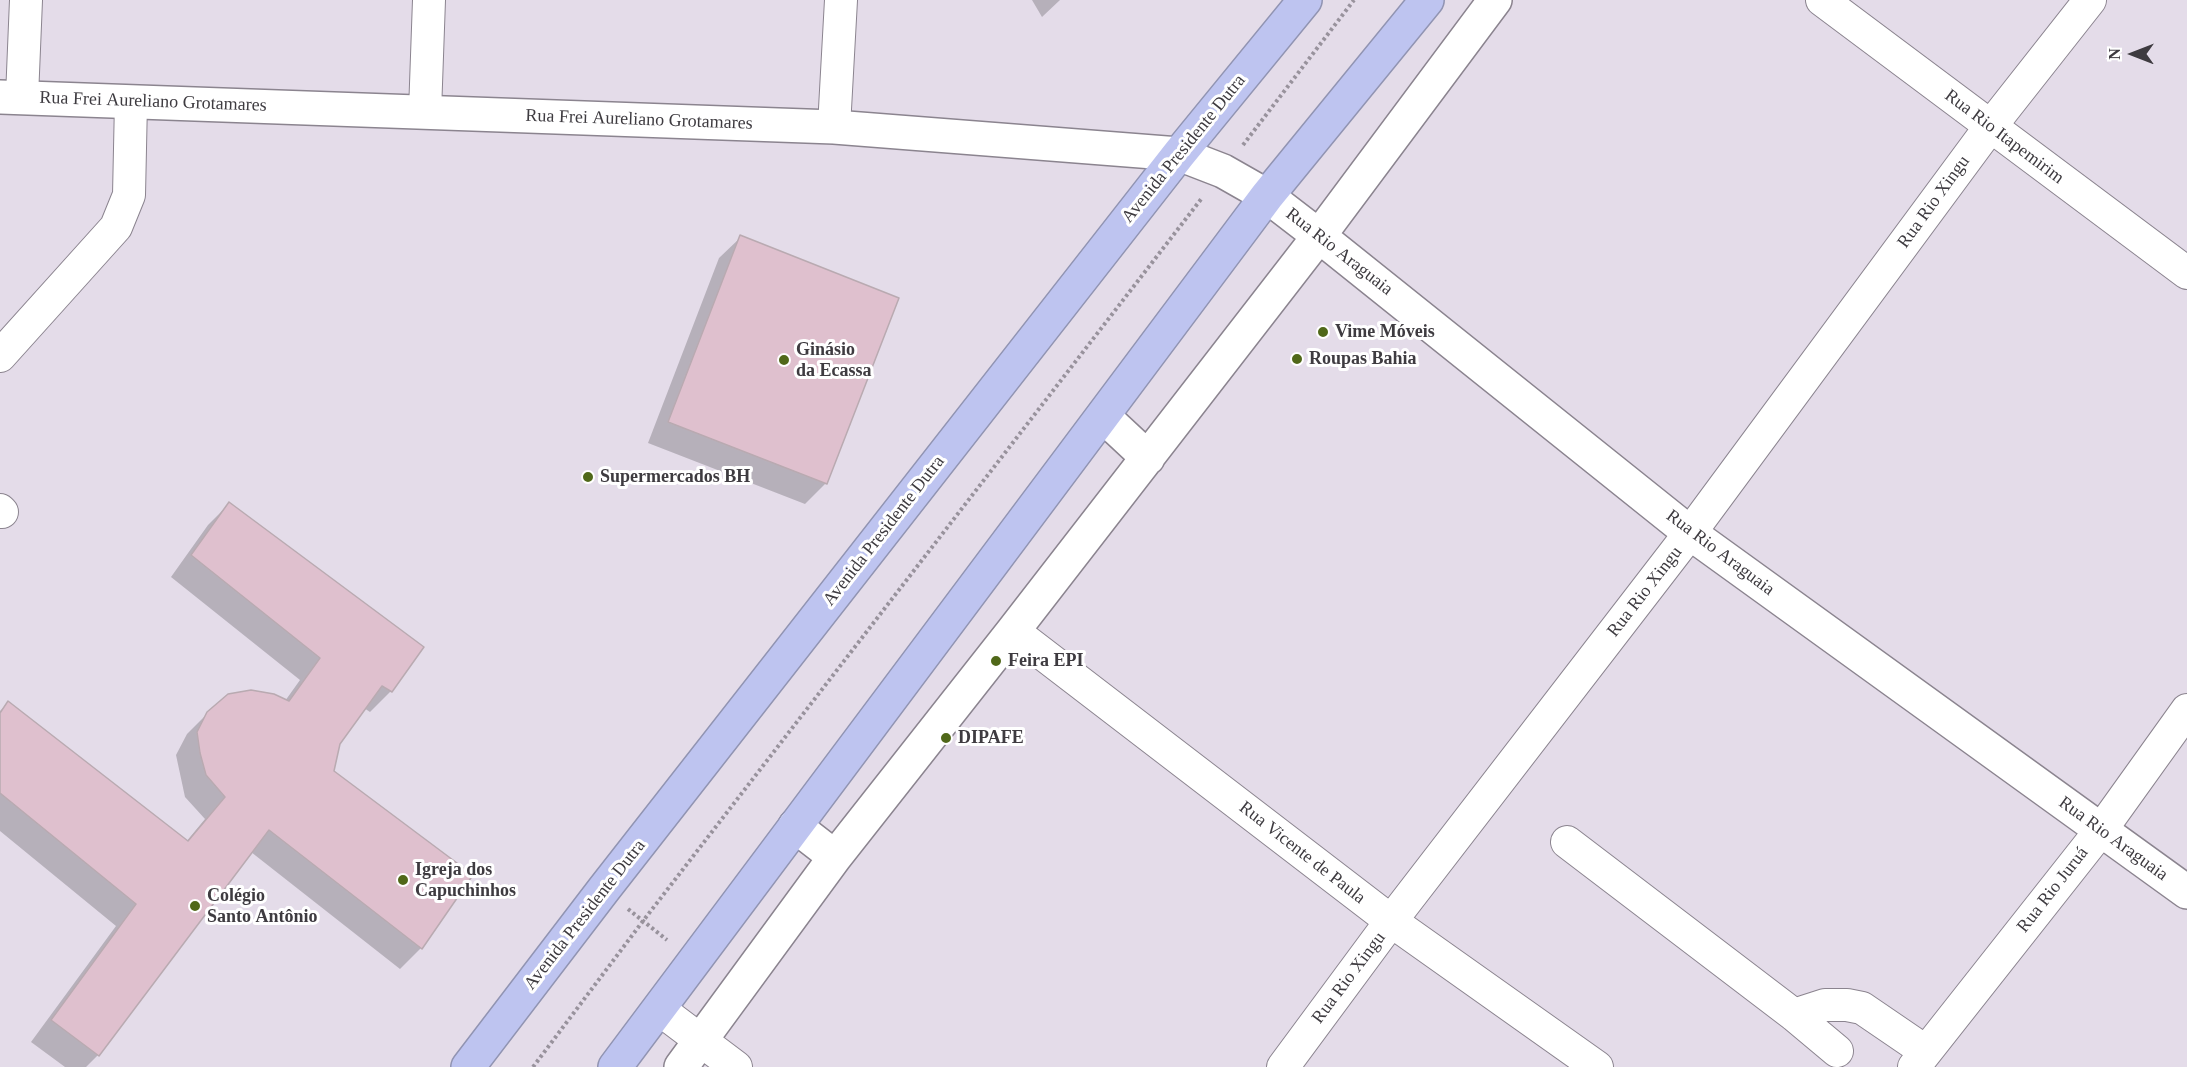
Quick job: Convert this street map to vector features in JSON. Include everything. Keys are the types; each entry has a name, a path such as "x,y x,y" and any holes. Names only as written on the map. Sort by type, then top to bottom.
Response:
{"highway":[{"name":"Avenida Presidente Dutra","path":"468,1067 1179,154 1305,0"},
{"path":"615,1067 1267,196 1427,0"}],"street":[{"path":"11,97 26,0"},
{"path":"425,112 429,0"},
{"path":"834,127 841,0"},
{"path":"681,1067 835,856 1148,458 1319,236 1495,0"},
{"name":"Rua Rio Itapemirim","path":"1822,0 2187,273"},
{"name":"Rua Rio Xingu","path":"1283,1067 1391,921 1690,533 1990,127 2090,0"},
{"name":"Rua Frei Aureliano Grotamares","path":"11,97 834,127 1179,154 1223,171 1267,196"},
{"path":"0,356 116,226 129,195 131,102"},
{"name":"Rua Rio Araguaia","path":"1267,196 1690,533 2187,892"},
{"path":"1103,416 1148,458"},
{"name":"Rua Vicente de Paula","path":"1013,631 1391,921 1597,1067"},
{"name":"Rua Rio Juruá","path":"1920,1059 2101,830 2187,710"},
{"path":"795,826 835,856"},
{"path":"1567,842 1794,1015 1837,1052"},
{"path":"1794,1015 1825,1005 1862,1008 1920,1059"},
{"path":"659,1009 736,1067"}],"path":[{"path":"533,1067 643,921 1354,0"},
{"path":"604,890 694,960"}],"building":[{"name":"Ginásio da Ecassa","path":"740,235 899,298 827,484 668,422"},
{"path":"229,502 424,647 392,692 382,686 340,744 334,771 473,875 422,949 269,830 99,1056 51,1020 136,904 0,793 0,713 8,701 188,841 225,797 206,775 200,753 197,732 207,712 228,694 251,690 274,694 289,701 320,658 191,555"}],"place":[{"name":"Vime Móveis","path":"1323,332"},
{"name":"Roupas Bahia","path":"1297,359"},
{"name":"Ginásio da Ecassa","path":"784,360"},
{"name":"Supermercados BH","path":"588,477"},
{"name":"Feira EPI","path":"996,661"},
{"name":"DIPAFE","path":"946,738"},
{"name":"Igreja dos Capuchinhos","path":"403,880"},
{"name":"Colégio Santo Antônio","path":"195,906"}]}
